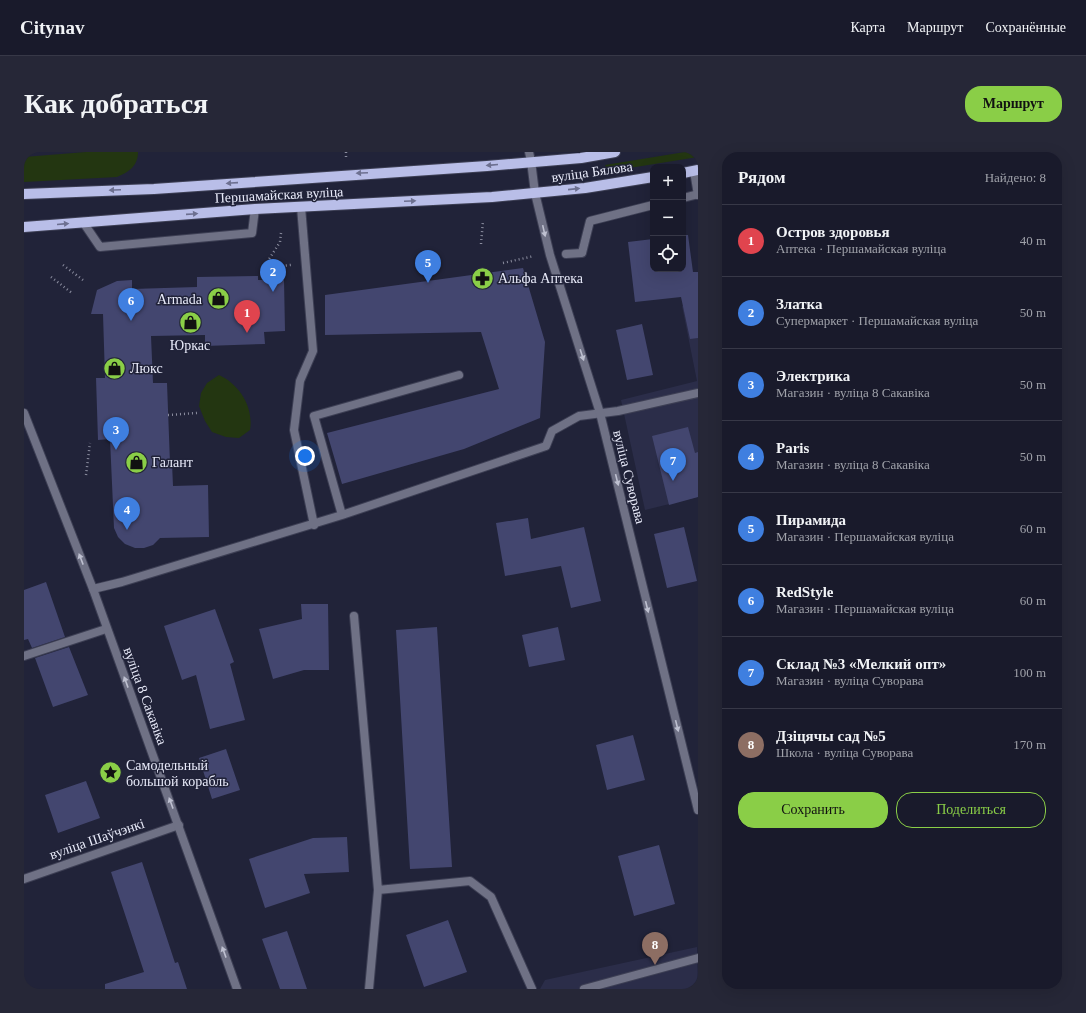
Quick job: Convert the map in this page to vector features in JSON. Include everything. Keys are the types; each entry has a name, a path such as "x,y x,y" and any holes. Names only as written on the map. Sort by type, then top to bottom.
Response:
{"main road":[{"name":"вуліца Бялова","path":"530,157 581,158 615,152"},
{"name":"Першамайская вуліца","path":"24,194 154,189 530,157"},
{"path":"686,173 696,171"},
{"name":"вуліца Бялова","path":"535,193 650,177"},
{"name":"Першамайская вуліца","path":"24,227 255,209 535,193"}],"street":[{"name":"вуліца Суворава","path":"530,157 535,193 550,255 600,413 698,810"},
{"path":"686,197 698,195 696,171"},
{"path":"301,207 313,351 300,382 294,430 314,525"},
{"path":"566,254 582,253 590,222 650,207"},
{"path":"83,222 100,247 252,233 255,209"},
{"path":"342,515 314,416 459,375"},
{"path":"93,589 314,525 546,446 552,431 579,416 618,411 698,393"},
{"name":"вуліца 8 Сакавіка","path":"24,414 93,589 106,629 179,825 237,989"},
{"path":"354,616 378,890 368,989"},
{"path":"24,656 106,629"},
{"name":"вуліца Шаўчэнкі","path":"24,878 179,825"},
{"path":"378,890 470,881 491,898 532,989"},
{"path":"584,989 698,958"}],"path":[{"path":"481,244 483,221"},
{"path":"281,233 280,242 266,264 270,267 292,265"},
{"path":"504,263 536,256"},
{"path":"63,265 83,280"},
{"path":"51,277 72,293"},
{"path":"168,416 197,413"},
{"path":"86,475 90,442"}],"shaded area":[{"path":"698,302 698,497 645,510 621,400 697,381 682,306"},
{"path":"697,947 698,989 540,989 545,980"}],"green space":[{"path":"86,152 138,152 138,157 132,168 117,177 24,182 24,157"},
{"path":"685,152 698,152 698,157 617,170 608,170 605,165"},
{"path":"219,375 239,390 244,397 250,413 250,430 239,438 226,437 212,432 205,421 199,406 201,393 207,383"}],"building":[{"path":"686,235 688,235 693,272 698,272 698,338 690,339 681,297 635,302 628,242 650,239 650,272 686,272"},
{"path":"523,268 545,342 540,418 464,449 342,484 327,433 499,389 481,332 325,335 325,295"},
{"path":"258,276 258,280 284,280 285,331 264,332 265,344 205,346 205,335 151,336 153,383 167,383 170,463 172,463 173,486 208,485 209,537 160,538 153,545 144,548 135,548 125,544 118,537 114,528 110,439 98,440 96,378 105,378 103,314 91,314 97,290 117,281 132,280 132,289 197,287 197,277"},
{"path":"642,324 653,375 627,380 616,330"},
{"path":"688,427 695,453 698,452 698,497 669,505 652,436"},
{"path":"528,518 531,539 584,527 601,601 571,608 561,566 505,576 496,523"},
{"path":"684,527 697,581 667,588 654,534"},
{"path":"46,582 65,637 32,648 28,639 24,640 24,590"},
{"path":"301,604 328,604 329,670 304,670 273,679 259,629 302,619"},
{"path":"215,609 234,662 230,664 245,720 210,729 196,675 182,680 164,626"},
{"path":"437,627 452,867 410,869 396,630"},
{"path":"558,627 565,660 529,667 522,635"},
{"path":"69,647 88,695 53,707 35,658"},
{"path":"633,735 645,780 607,790 596,745"},
{"path":"226,749 240,790 212,799 199,758"},
{"path":"86,781 100,818 58,833 45,795"},
{"path":"347,837 349,872 304,874 310,893 265,908 249,859 313,838"},
{"path":"659,845 675,904 634,916 618,856"},
{"path":"142,862 175,963 178,962 187,989 105,989 105,984 144,972 111,872"},
{"path":"448,920 467,972 424,987 406,935"},
{"path":"287,931 307,989 280,989 262,939"}],"place":[{"name":"Альфа Аптека","path":"482,278"},
{"name":"Пирамида","path":"428,283"},
{"name":"Златка","path":"273,292"},
{"name":"Armada","path":"218,299"},
{"name":"RedStyle","path":"131,321"},
{"name":"Юркас","path":"190,323"},
{"name":"Остров здоровья","path":"247,333"},
{"name":"Люкс","path":"115,368"},
{"name":"Электрика","path":"116,450"},
{"name":"Галант","path":"137,462"},
{"name":"Склад №3 «Мелкий опт»","path":"673,481"},
{"name":"Paris","path":"127,530"},
{"name":"Самодельный большой корабль","path":"110,773"},
{"name":"Дзіцячы сад №5","path":"655,965"}]}
